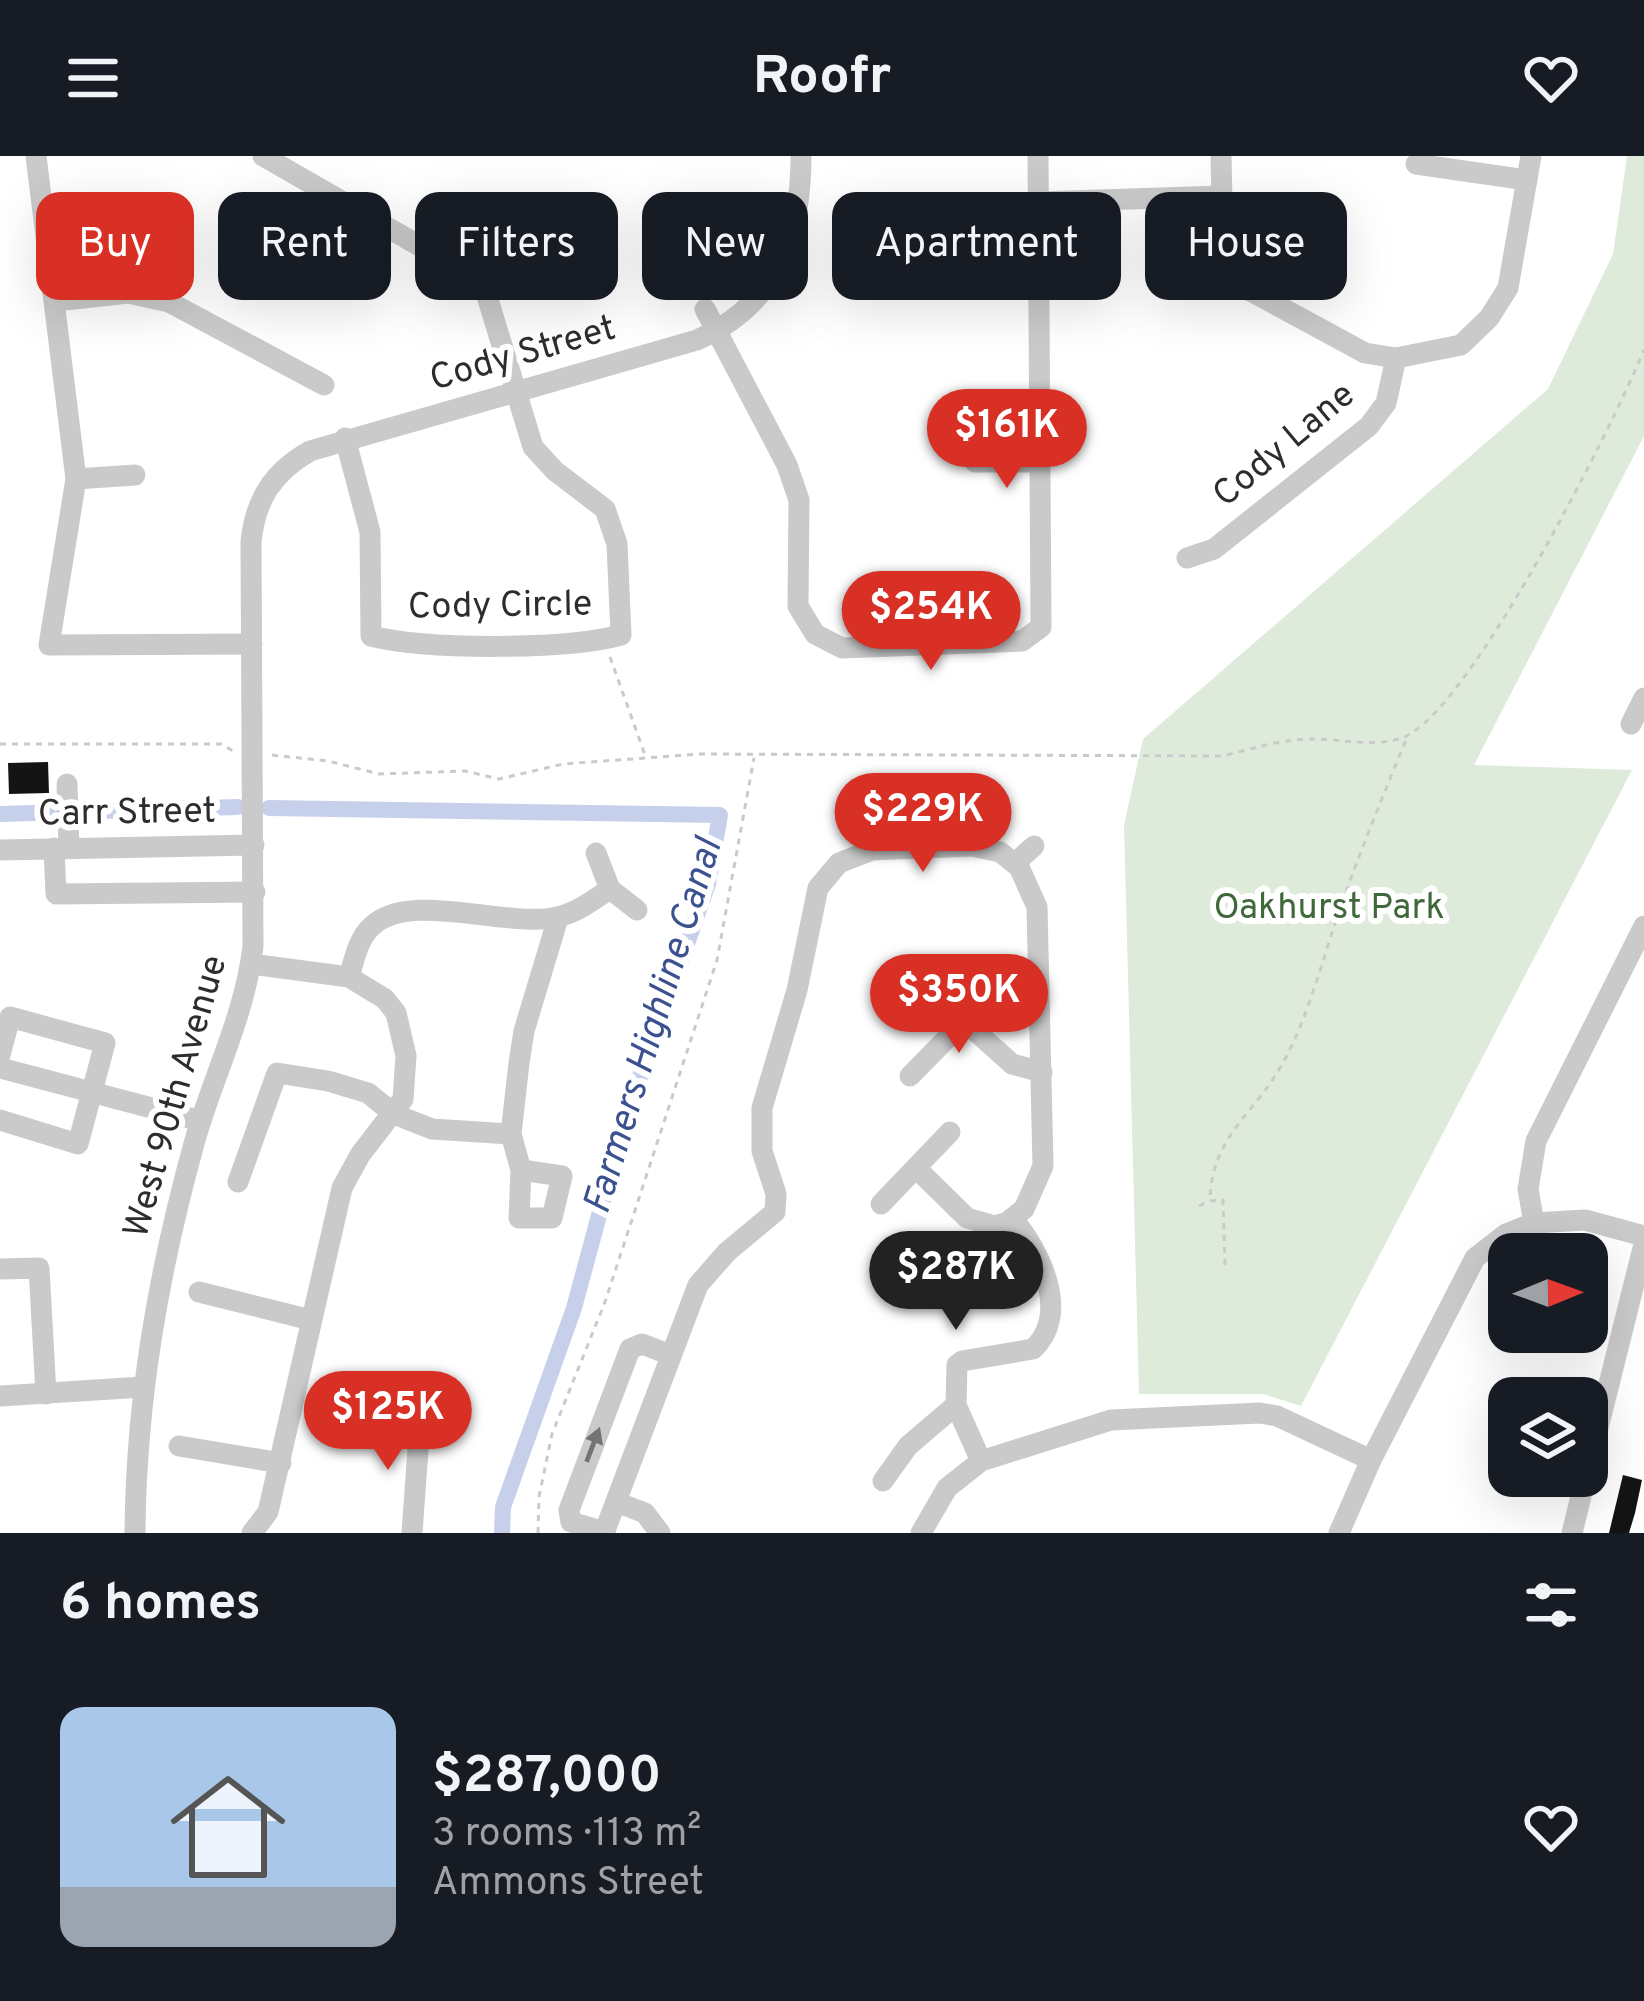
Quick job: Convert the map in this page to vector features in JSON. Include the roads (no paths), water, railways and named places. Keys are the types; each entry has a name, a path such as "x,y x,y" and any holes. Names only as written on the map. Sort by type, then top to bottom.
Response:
{"street":[{"path":"36,156 76,479 49,645 252,644"},
{"path":"263,156 465,272 486,293 516,391"},
{"path":"717,331 753,300 792,240 801,202 801,156"},
{"path":"1038,156 1039,192"},
{"path":"1221,156 1221,192"},
{"path":"1267,300 1366,353 1396,358 1461,345 1489,318 1508,288 1531,156"},
{"path":"1416,164 1527,180"},
{"path":"56,301 128,293 169,302 324,385"},
{"path":"705,309 787,465 799,500 797,606 815,634 842,648 1022,641 1041,627 1038,300"},
{"name":"Cody Street","path":"345,438 717,331"},
{"name":"Cody Lane","path":"1187,558 1214,549 1370,426 1386,403 1396,358"},
{"name":"Cody Circle","path":"345,438 370,532 370,636 401,644 603,640 622,635 617,544 604,509 555,471 533,447 516,391"},
{"name":"West 90th Avenue","path":"135,1533 143,1387 170,1236 201,1121 242,1010 251,964 251,542 260,499 288,463 345,438"},
{"path":"975,462 1038,462"},
{"path":"76,479 135,475"},
{"path":"1631,724 1644,698"},
{"path":"67,784 68,817 56,894 254,892"},
{"name":"Carr Street","path":"0,850 254,845"},
{"path":"670,1355 641,1344 630,1349 568,1510 571,1522 605,1533 691,1300 710,1268 775,1212 776,1194 762,1151 762,1108 797,990 818,888 827,873 872,850 972,846 1000,852 1020,870 1037,907 1043,1166 1034,1193 1013,1219 995,1226 967,1218 916,1168"},
{"path":"1020,870 1034,846"},
{"path":"596,853 610,890 637,910"},
{"path":"349,977 363,936 374,923 392,916 429,911 558,918 610,890"},
{"path":"521,1170 511,1134 524,1031 558,918"},
{"path":"1534,1223 1528,1189 1536,1141 1644,926"},
{"path":"251,964 349,977 385,999 404,1034 406,1082 394,1114 360,1155 343,1188 281,1463 268,1512 252,1533"},
{"path":"912,974 1012,1064 1042,1072"},
{"path":"0,1055 10,1017 105,1043 78,1144 0,1120"},
{"path":"910,1076 963,1022"},
{"path":"0,1068 201,1121"},
{"path":"238,1182 278,1073 368,1093 394,1114 432,1129 511,1134"},
{"path":"881,1204 950,1132"},
{"path":"981,1461 956,1405 955,1372 962,1360 1033,1349 1047,1330 1043,1261 1013,1219"},
{"path":"1339,1533 1475,1258 1506,1234 1534,1223 1585,1220 1644,1240 1608,1388"},
{"path":"0,1269 39,1268 46,1394"},
{"path":"199,1292 310,1320"},
{"path":"0,1396 143,1387"},
{"path":"883,1481 908,1446 956,1405"},
{"path":"409,1410 418,1450 412,1533"},
{"path":"921,1533 947,1488 981,1461 1112,1420 1260,1413 1372,1460"},
{"path":"179,1446 281,1463"},
{"path":"1572,1533 1581,1497"},
{"path":"616,1502 645,1513 659,1533"}],"waterway":[{"name":"Farmers Highline Canal","path":"0,814 238,807"},
{"name":"Farmers Highline Canal","path":"269,808 720,815 708,884 625,1119 574,1308 503,1507 502,1533"}],"park label":[{"name":"Oakhurst Park","path":"1329,909"}]}
